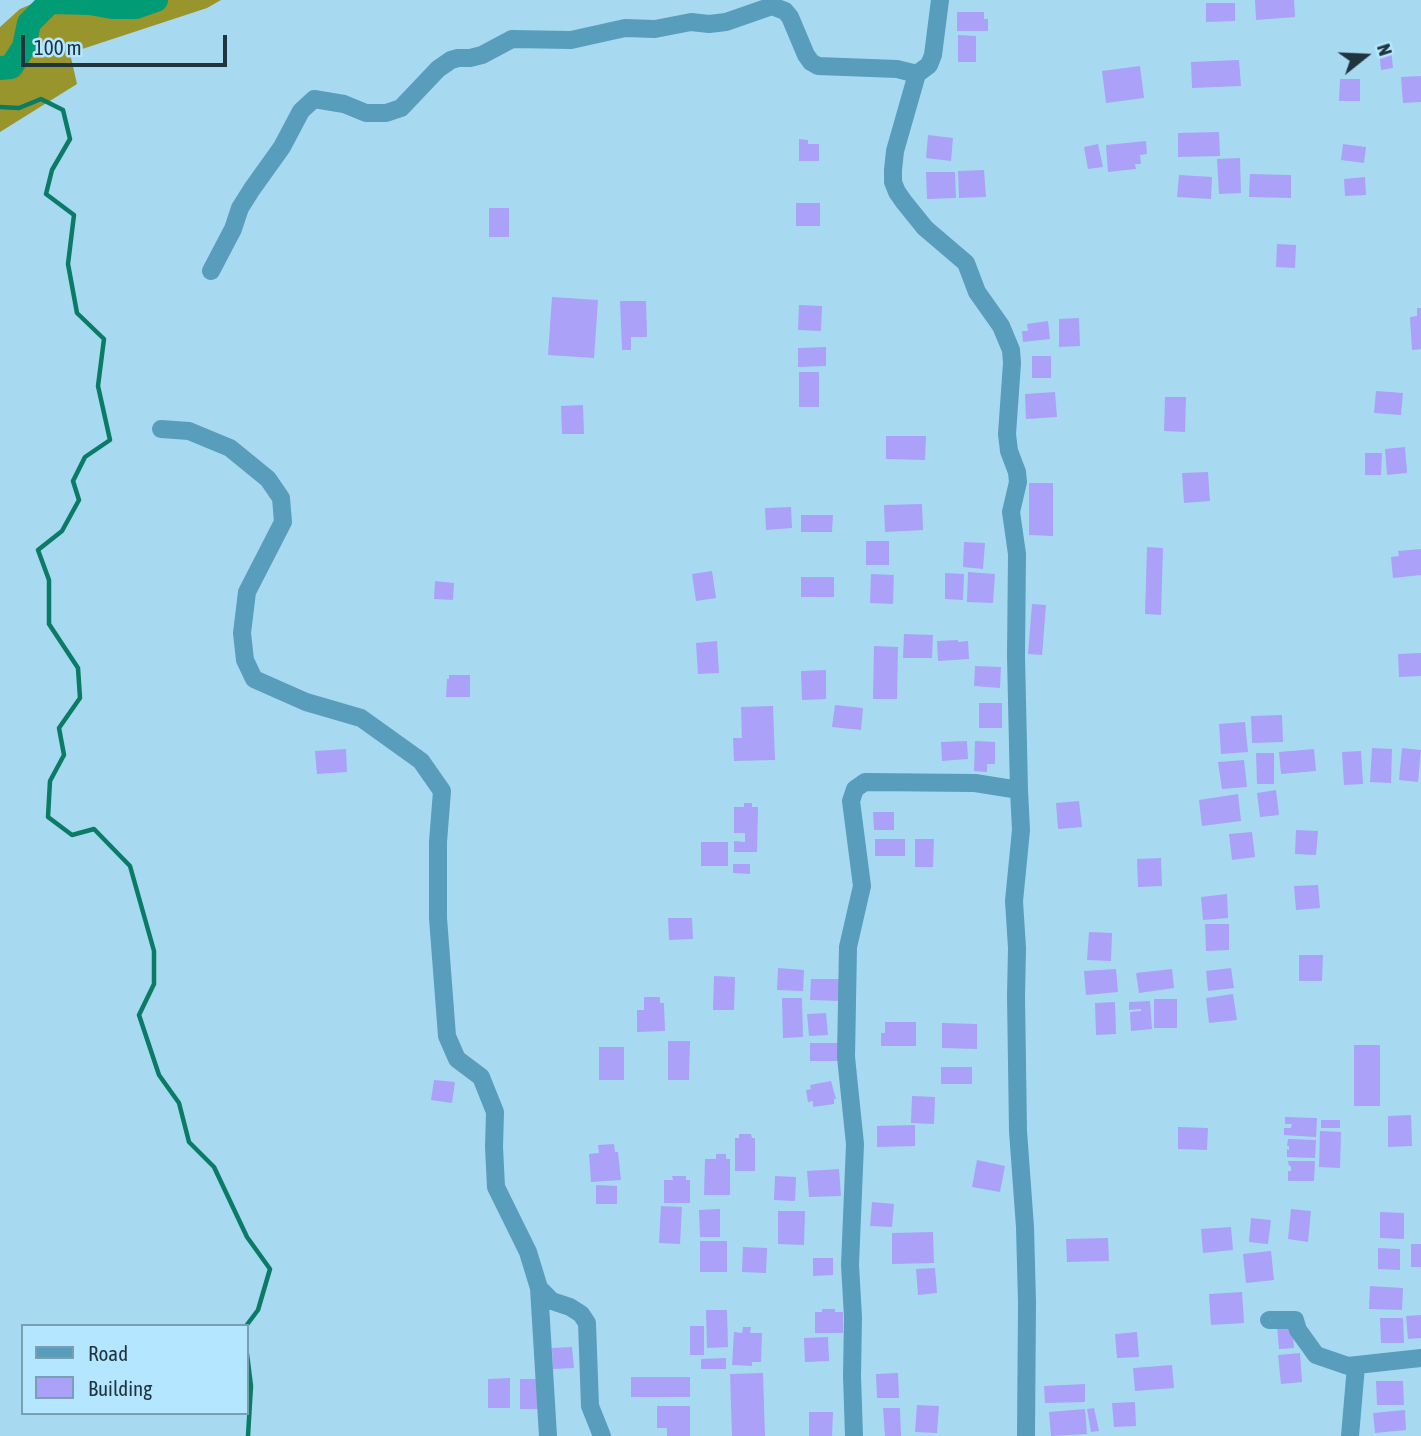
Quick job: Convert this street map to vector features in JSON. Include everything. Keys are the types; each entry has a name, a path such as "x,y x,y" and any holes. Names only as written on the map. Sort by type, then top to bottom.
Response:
{"street":[{"path":"940,4 949,34 929,65 917,74 892,170 897,192 904,202 925,228 967,263 977,292 1001,326 1011,350 1007,434 1018,482 1011,512 1017,554 1016,656 1021,830 1014,901 1017,948 1018,1131 1027,1301 1026,1436"},
{"path":"211,271 233,229 240,208 282,147 301,111 314,99 344,104 366,113 386,113 401,108 438,69 451,60 482,55 512,38 571,40 625,28 655,29 691,22 726,22 772,6 790,17 806,55 818,66 897,69 917,74"},
{"path":"161,429 189,431 230,449 268,479 281,498 283,522 247,592 242,633 245,660 254,679 306,702 361,719 421,761 442,792 438,842 438,918 447,1036 457,1059 481,1077 495,1112 496,1187 528,1252 540,1288 548,1436"},
{"path":"854,1436 850,1265 855,1144 846,1057 848,947 862,886 851,801 855,789 865,782 975,783 1019,790"},
{"path":"540,1288 552,1301 570,1307 587,1323 590,1406 602,1436"},
{"path":"1269,1320 1295,1320 1298,1330 1316,1354 1348,1366 1421,1358"},
{"path":"1350,1436 1356,1366"}],"shaded area":[{"path":"41,0 221,0 207,8 70,53 77,84 0,132 0,27 20,9"}],"building":[{"path":"1255,0 1294,0 1295,17 1256,20"},
{"path":"1206,3 1235,3 1235,21 1206,22"},
{"path":"957,12 984,12 984,19 988,19 988,31 957,31"},
{"path":"958,35 976,36 976,62 958,62"},
{"path":"1391,49 1393,68 1381,70 1379,50"},
{"path":"1239,60 1241,86 1192,88 1191,62"},
{"path":"1140,66 1144,98 1106,103 1102,71"},
{"path":"1421,76 1421,102 1403,103 1401,77"},
{"path":"1340,79 1360,79 1360,101 1339,101"},
{"path":"1219,132 1220,156 1178,157 1178,133"},
{"path":"928,135 953,138 951,161 926,158"},
{"path":"799,139 808,140 808,144 819,144 819,161 799,161"},
{"path":"1146,141 1147,154 1140,155 1141,164 1135,164 1136,169 1108,172 1106,145"},
{"path":"1098,144 1103,167 1088,169 1084,147"},
{"path":"1343,144 1366,147 1364,163 1341,160"},
{"path":"1240,158 1241,193 1219,194 1217,159"},
{"path":"984,170 986,197 959,198 958,171"},
{"path":"926,172 955,172 956,198 927,199"},
{"path":"1250,174 1291,175 1291,198 1249,197"},
{"path":"1179,175 1212,177 1211,199 1177,197"},
{"path":"1365,177 1366,195 1345,196 1344,179"},
{"path":"796,203 820,203 820,226 796,226"},
{"path":"489,208 509,208 509,237 489,237"},
{"path":"1277,244 1296,245 1295,268 1276,267"},
{"path":"552,297 598,300 594,358 548,355"},
{"path":"620,301 646,301 647,337 631,337 631,350 622,350"},
{"path":"799,305 822,306 821,331 798,330"},
{"path":"1417,308 1421,308 1421,349 1412,350 1410,317 1417,316"},
{"path":"1079,318 1080,346 1059,347 1059,319"},
{"path":"1048,321 1050,339 1023,342 1022,331 1028,331 1027,324"},
{"path":"826,347 826,366 798,367 798,348"},
{"path":"1032,356 1051,356 1051,378 1032,378"},
{"path":"799,372 819,372 819,407 799,407"},
{"path":"1376,391 1403,393 1401,415 1374,413"},
{"path":"1055,392 1057,417 1026,419 1025,394"},
{"path":"1165,397 1186,397 1185,432 1164,431"},
{"path":"583,405 584,434 562,434 561,406"},
{"path":"886,436 926,436 925,460 886,459"},
{"path":"1405,447 1407,473 1387,475 1385,449"},
{"path":"1365,453 1382,453 1381,475 1365,475"},
{"path":"1208,472 1210,501 1184,503 1182,473"},
{"path":"1029,483 1053,483 1053,536 1029,535"},
{"path":"922,504 923,530 885,532 884,505"},
{"path":"791,507 792,528 766,530 765,508"},
{"path":"801,515 833,515 832,532 801,532"},
{"path":"866,541 889,541 889,565 866,565"},
{"path":"964,542 985,543 983,569 963,567"},
{"path":"1147,547 1163,548 1161,615 1145,614"},
{"path":"1421,549 1421,575 1393,578 1391,557 1399,556 1398,551"},
{"path":"712,571 716,598 696,601 692,574"},
{"path":"968,572 995,574 993,603 967,602"},
{"path":"945,573 964,574 963,600 945,599"},
{"path":"871,574 894,575 893,604 870,603"},
{"path":"801,577 834,577 834,597 801,597"},
{"path":"435,581 454,583 453,600 434,599"},
{"path":"1032,604 1046,605 1042,655 1028,654"},
{"path":"904,634 933,635 932,658 903,658"},
{"path":"717,641 719,673 698,674 696,643"},
{"path":"937,641 968,641 969,659 938,661"},
{"path":"874,646 898,647 897,699 873,699"},
{"path":"1421,653 1421,676 1399,677 1398,654"},
{"path":"975,666 1001,667 1000,688 974,686"},
{"path":"826,670 826,699 802,700 801,671"},
{"path":"449,675 470,675 470,697 446,697"},
{"path":"979,703 1002,703 1002,728 979,728"},
{"path":"835,705 863,708 861,730 832,727"},
{"path":"773,706 775,760 734,761 733,738 742,738 741,707"},
{"path":"1282,715 1283,742 1252,743 1251,716"},
{"path":"1245,722 1248,752 1221,754 1219,724"},
{"path":"967,741 968,759 942,761 941,742"},
{"path":"975,741 995,742 995,764 987,764 987,772 974,771"},
{"path":"1372,748 1392,749 1391,783 1370,782"},
{"path":"1402,748 1421,750 1418,782 1399,780"},
{"path":"346,749 347,772 317,774 315,751"},
{"path":"1314,749 1316,771 1281,774 1279,752"},
{"path":"1361,751 1363,784 1344,785 1342,752"},
{"path":"1256,753 1274,753 1274,784 1257,784"},
{"path":"1244,760 1247,787 1222,789 1218,762"},
{"path":"1276,790 1279,815 1260,817 1257,793"},
{"path":"1238,794 1241,821 1202,826 1199,800"},
{"path":"1079,801 1082,827 1058,829 1056,803"},
{"path":"744,803 752,803 752,807 758,807 757,852 734,852 734,841 745,842 745,833 734,833 734,807 744,807"},
{"path":"873,812 894,812 894,830 874,830"},
{"path":"1296,830 1318,831 1316,855 1295,854"},
{"path":"1252,832 1255,857 1232,860 1229,834"},
{"path":"875,839 905,839 905,856 875,856"},
{"path":"915,839 934,839 933,867 915,867"},
{"path":"701,842 728,842 728,866 701,866"},
{"path":"1161,858 1162,886 1138,887 1137,859"},
{"path":"733,864 750,864 750,874 733,873"},
{"path":"1318,885 1320,908 1296,910 1294,886"},
{"path":"1227,894 1228,918 1203,920 1201,897"},
{"path":"668,918 692,918 693,939 669,940"},
{"path":"1205,924 1229,924 1229,950 1206,951"},
{"path":"1089,932 1112,933 1111,961 1087,960"},
{"path":"1299,955 1323,955 1322,981 1299,981"},
{"path":"778,968 804,970 803,991 777,990"},
{"path":"1231,968 1234,988 1208,991 1206,971"},
{"path":"1116,969 1118,992 1086,995 1084,971"},
{"path":"1172,969 1174,988 1139,993 1136,973"},
{"path":"714,976 735,977 734,1010 713,1010"},
{"path":"811,979 841,979 841,1001 810,1000"},
{"path":"1233,994 1237,1020 1209,1023 1206,998"},
{"path":"644,997 660,997 660,1003 664,1003 665,1031 637,1032 637,1010 644,1010"},
{"path":"782,998 802,998 803,1037 783,1038"},
{"path":"1154,999 1177,999 1177,1028 1154,1028"},
{"path":"1150,1001 1152,1029 1131,1031 1130,1012 1141,1009 1129,1010 1129,1002"},
{"path":"1115,1002 1116,1034 1096,1035 1095,1003"},
{"path":"826,1013 828,1035 809,1036 807,1014"},
{"path":"885,1022 916,1022 916,1046 881,1046 881,1033 885,1033"},
{"path":"942,1023 977,1024 977,1049 942,1048"},
{"path":"668,1041 690,1041 689,1080 668,1080"},
{"path":"810,1043 840,1043 840,1061 810,1061"},
{"path":"1354,1045 1380,1045 1380,1106 1354,1106"},
{"path":"599,1047 624,1047 624,1080 599,1080"},
{"path":"941,1067 972,1067 972,1084 941,1084"},
{"path":"434,1080 455,1082 452,1103 431,1100"},
{"path":"831,1081 836,1099 834,1104 813,1107 813,1101 808,1102 806,1090 811,1089 810,1085"},
{"path":"912,1096 935,1097 934,1124 911,1123"},
{"path":"1411,1115 1412,1146 1388,1147 1388,1116"},
{"path":"1285,1117 1317,1118 1316,1137 1284,1135 1284,1128 1291,1128 1292,1124 1285,1124"},
{"path":"1321,1120 1340,1120 1340,1128 1321,1128"},
{"path":"915,1125 915,1146 877,1147 877,1126"},
{"path":"1178,1127 1208,1128 1207,1150 1178,1149"},
{"path":"1320,1131 1341,1132 1340,1168 1319,1167"},
{"path":"739,1134 751,1134 752,1138 755,1138 755,1171 735,1171 735,1138 739,1138"},
{"path":"1288,1139 1316,1140 1315,1158 1287,1157"},
{"path":"614,1144 615,1152 618,1152 621,1180 591,1182 589,1154 599,1153 598,1145"},
{"path":"716,1154 726,1154 726,1159 730,1159 730,1195 704,1195 705,1159 716,1159"},
{"path":"977,1160 1005,1166 1000,1192 972,1187"},
{"path":"1288,1161 1315,1161 1314,1181 1288,1181 1291,1166"},
{"path":"839,1169 841,1196 809,1197 807,1171"},
{"path":"672,1176 686,1176 686,1180 690,1180 690,1203 664,1203 664,1180 673,1180"},
{"path":"775,1176 796,1177 795,1201 774,1200"},
{"path":"596,1185 617,1186 617,1204 596,1204"},
{"path":"872,1202 894,1204 892,1227 870,1226"},
{"path":"661,1206 682,1207 680,1244 659,1243"},
{"path":"720,1209 720,1237 700,1237 699,1210"},
{"path":"1291,1209 1311,1211 1308,1242 1288,1239"},
{"path":"778,1211 805,1211 804,1245 778,1244"},
{"path":"1380,1212 1404,1213 1404,1239 1380,1238"},
{"path":"1251,1218 1271,1220 1268,1244 1249,1242"},
{"path":"1231,1227 1233,1250 1203,1253 1201,1229"},
{"path":"933,1232 934,1263 892,1264 892,1233"},
{"path":"1108,1238 1109,1261 1067,1262 1066,1239"},
{"path":"700,1241 727,1241 727,1272 700,1272"},
{"path":"1411,1244 1421,1244 1421,1267 1411,1267"},
{"path":"743,1247 767,1248 766,1273 742,1272"},
{"path":"1378,1248 1400,1249 1400,1270 1378,1269"},
{"path":"1271,1251 1274,1280 1246,1283 1243,1254"},
{"path":"813,1258 833,1258 833,1275 813,1276"},
{"path":"935,1268 937,1293 918,1295 916,1269"},
{"path":"1370,1286 1403,1288 1402,1310 1369,1309"},
{"path":"1242,1292 1244,1323 1211,1325 1209,1294"},
{"path":"822,1309 843,1312 843,1333 815,1333 815,1312 822,1312"},
{"path":"706,1310 727,1310 728,1347 707,1348"},
{"path":"1421,1315 1421,1338 1408,1339 1406,1316"},
{"path":"1380,1318 1403,1318 1404,1343 1381,1343"},
{"path":"1292,1325 1294,1348 1279,1349 1277,1327"},
{"path":"690,1326 704,1326 704,1355 690,1355"},
{"path":"743,1327 751,1327 750,1333 762,1333 761,1362 752,1362 752,1366 732,1365 734,1332 742,1333"},
{"path":"1137,1332 1139,1357 1117,1358 1115,1334"},
{"path":"828,1337 829,1361 805,1362 804,1338"},
{"path":"572,1347 574,1368 553,1369 552,1348"},
{"path":"1300,1353 1302,1382 1281,1384 1278,1355"},
{"path":"726,1358 726,1369 701,1369 701,1359"},
{"path":"1172,1365 1174,1388 1135,1391 1133,1368"},
{"path":"763,1373 765,1436 732,1436 730,1374"},
{"path":"898,1373 899,1398 877,1398 876,1374"},
{"path":"631,1377 690,1377 690,1397 631,1397"},
{"path":"510,1378 510,1408 488,1408 488,1379"},
{"path":"520,1379 539,1379 543,1409 520,1409"},
{"path":"1376,1381 1403,1381 1404,1405 1377,1405"},
{"path":"1085,1384 1085,1402 1045,1403 1044,1386"},
{"path":"1135,1402 1136,1426 1114,1427 1112,1403"},
{"path":"917,1405 939,1406 937,1433 915,1432"},
{"path":"657,1406 690,1406 690,1436 667,1436 667,1428 657,1428"},
{"path":"883,1408 900,1408 901,1436 885,1436"},
{"path":"1094,1408 1099,1431 1091,1432 1087,1409"},
{"path":"1085,1409 1087,1434 1051,1436 1049,1412"},
{"path":"1405,1410 1406,1430 1375,1433 1373,1413"},
{"path":"809,1412 833,1412 832,1436 809,1436"}],"waterway":[{"path":"0,68 11,67 24,47 29,23 50,2 136,7 156,0"},
{"path":"0,107 19,108 41,99 63,110 70,139 52,170 46,194 74,215 68,264 77,313 104,339 98,386 110,440 85,457 73,481 79,500 62,531 38,550 49,580 49,624 78,668 80,698 59,728 64,755 50,781 48,817 72,835 94,829 130,866 154,951 154,984 139,1015 159,1075 179,1103 189,1142 214,1167 247,1237 270,1269 258,1310 248,1324"},
{"path":"248,1362 251,1386 248,1436"}]}
